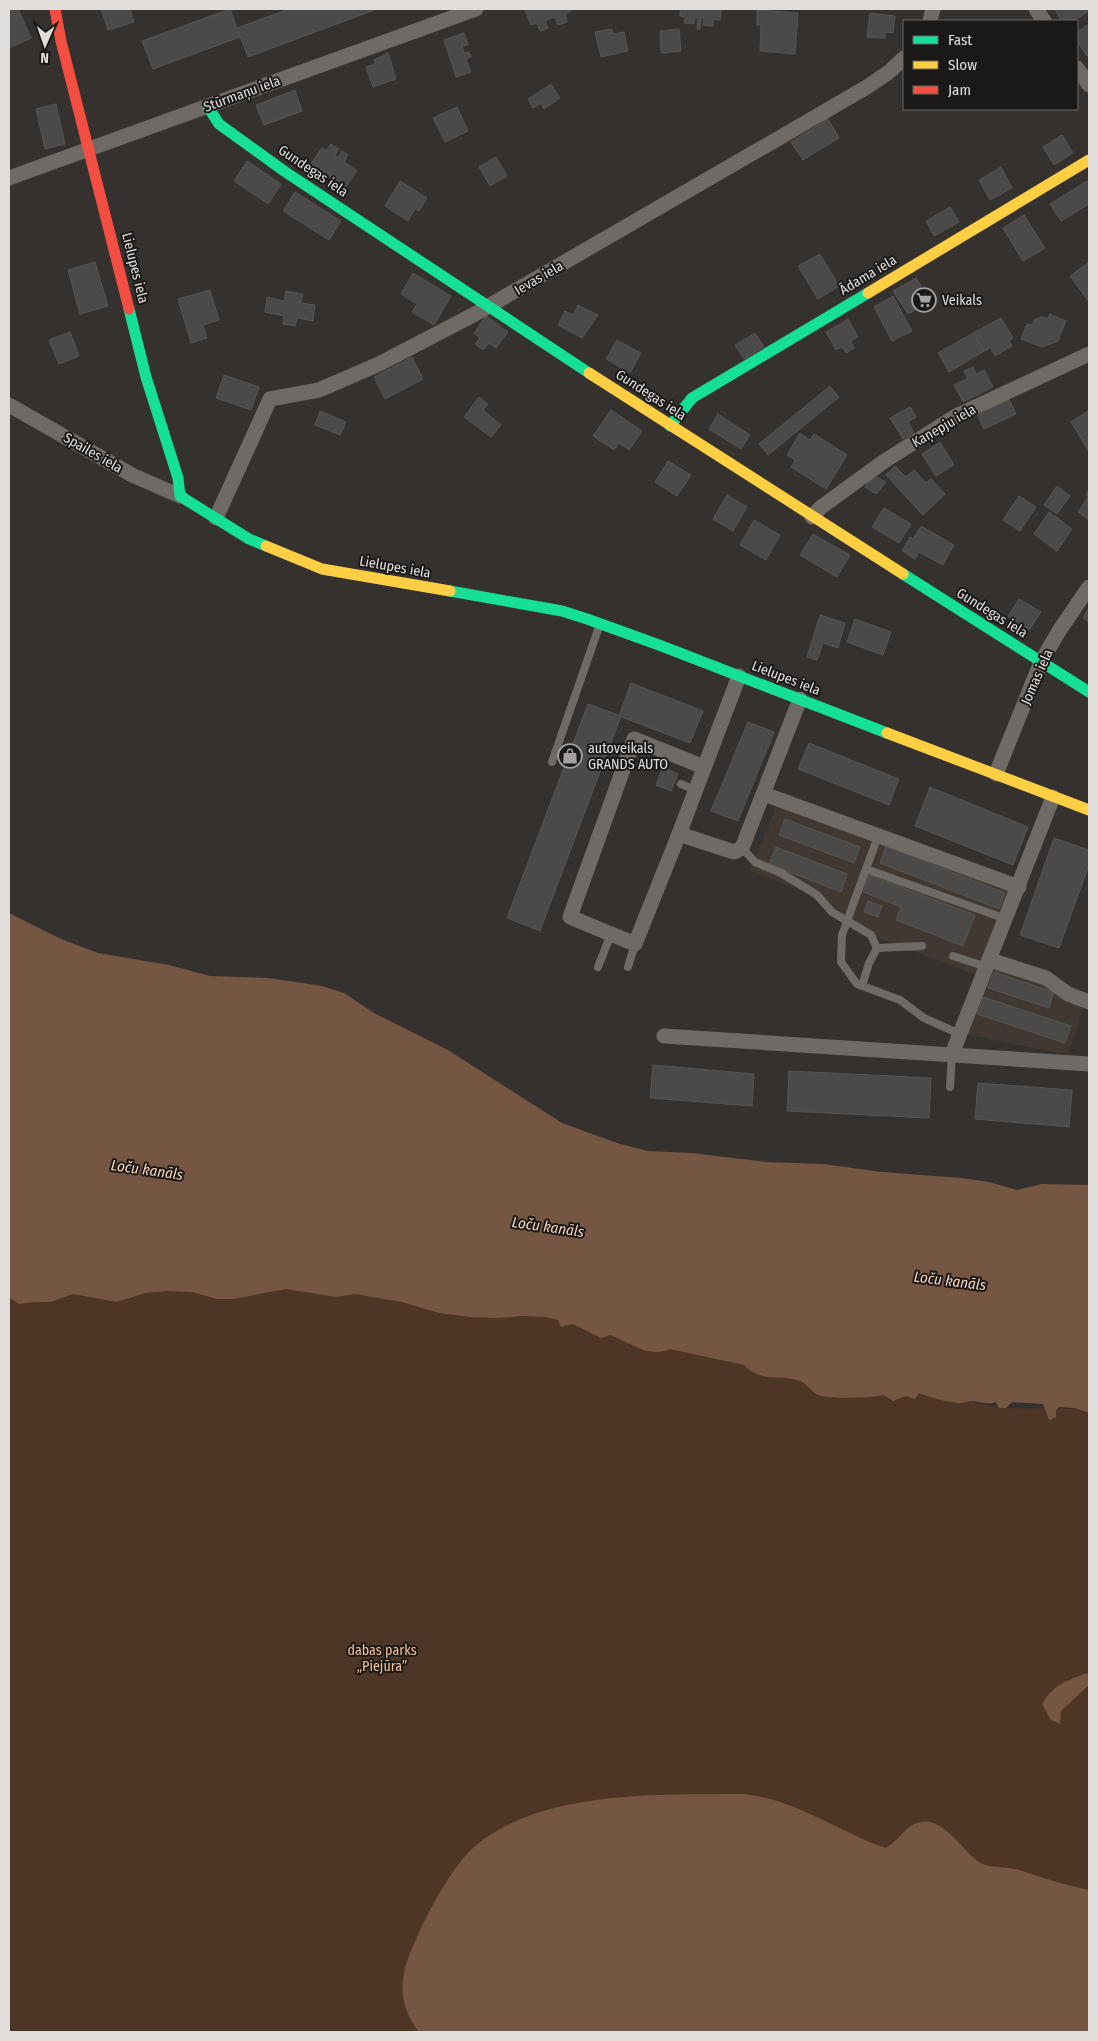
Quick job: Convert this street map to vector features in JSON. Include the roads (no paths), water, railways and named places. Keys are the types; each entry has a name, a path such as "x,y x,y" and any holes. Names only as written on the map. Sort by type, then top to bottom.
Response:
{"street":[{"name":"Lielupes iela","path":"55,9 61,41 90,148 146,376 178,478 180,496 249,540 322,569 562,611 601,623 656,642 739,676 1089,810"},
{"name":"Stūrmaņu iela","path":"9,178 476,9"},
{"path":"1036,9 1043,20"},
{"name":"Ievas iela","path":"216,518 270,399 319,390 379,364 489,306 867,87 889,72 903,59"},
{"path":"1078,69 1089,85"},
{"name":"Gundegas iela","path":"208,107 219,124 249,147 670,426 1089,692"},
{"name":"Ādama iela","path":"670,426 680,410 692,398 1089,160"},
{"name":"Kaņepju iela","path":"812,517 820,508 882,462 956,416 1089,354"},
{"name":"Spailes iela","path":"9,405 132,475 180,496"},
{"name":"Jomas iela","path":"996,774 1041,662 1059,631 1089,587"},
{"path":"704,767 634,739 570,918 635,944 679,834 739,676"},
{"path":"679,834 734,852 742,848 800,699"},
{"path":"764,794 1019,887"},
{"path":"952,1054 1054,797"},
{"path":"988,964 1046,978 1068,994 1089,1002"},
{"path":"664,1036 1089,1064"}],"lane":[{"path":"552,762 601,623"},
{"path":"680,784 695,790"},
{"path":"878,836 842,935 841,962 857,984 900,1000 924,1018 960,1034"},
{"path":"742,848 755,862 781,873 817,895 832,912 871,934 877,948 869,964 862,986"},
{"path":"866,869 1006,919"},
{"path":"598,966 611,934"},
{"path":"628,967 635,944"},
{"path":"877,948 922,946"},
{"path":"953,956 988,964"},
{"path":"950,1087 952,1054"}],"water":[{"name":"Loču kanāls","path":"9,913 61,939 98,953 169,965 210,976 269,978 322,986 344,993 374,1013 448,1050 562,1123 620,1144 648,1151 692,1153 767,1162 823,1164 882,1172 961,1178 989,1182 1017,1190 1042,1184 1089,1185 1089,1413 1075,1408 1059,1407 1056,1410 1056,1417 1049,1420 1043,1404 1012,1402 1006,1408 999,1408 996,1402 973,1401 957,1403 919,1393 915,1399 906,1396 893,1401 884,1395 853,1398 821,1396 795,1379 766,1377 751,1371 744,1365 670,1349 662,1352 647,1351 610,1335 601,1338 573,1324 561,1327 558,1320 545,1317 470,1317 439,1313 402,1302 355,1294 336,1297 286,1289 233,1299 217,1299 192,1292 167,1291 145,1293 117,1302 73,1294 51,1302 19,1304 9,1297"},
{"path":"1089,1674 1089,1685 1061,1711 1060,1724 1051,1720 1042,1704 1050,1692 1071,1679"},
{"path":"743,1794 780,1802 885,1848 910,1826 921,1822 937,1824 983,1864 1019,1870 1089,1890 1089,2032 419,2032 411,2020 403,1997 404,1974 407,1962 434,1902 457,1866 473,1848 500,1829 532,1815 566,1805 602,1799 639,1796"}],"place":[{"name":"Veikals","path":"924,300"},
{"name":"autoveikals GRANDS AUTO","path":"570,756"}],"park label":[{"name":"dabas parks „Piejūra”","path":"382,1658"}]}
